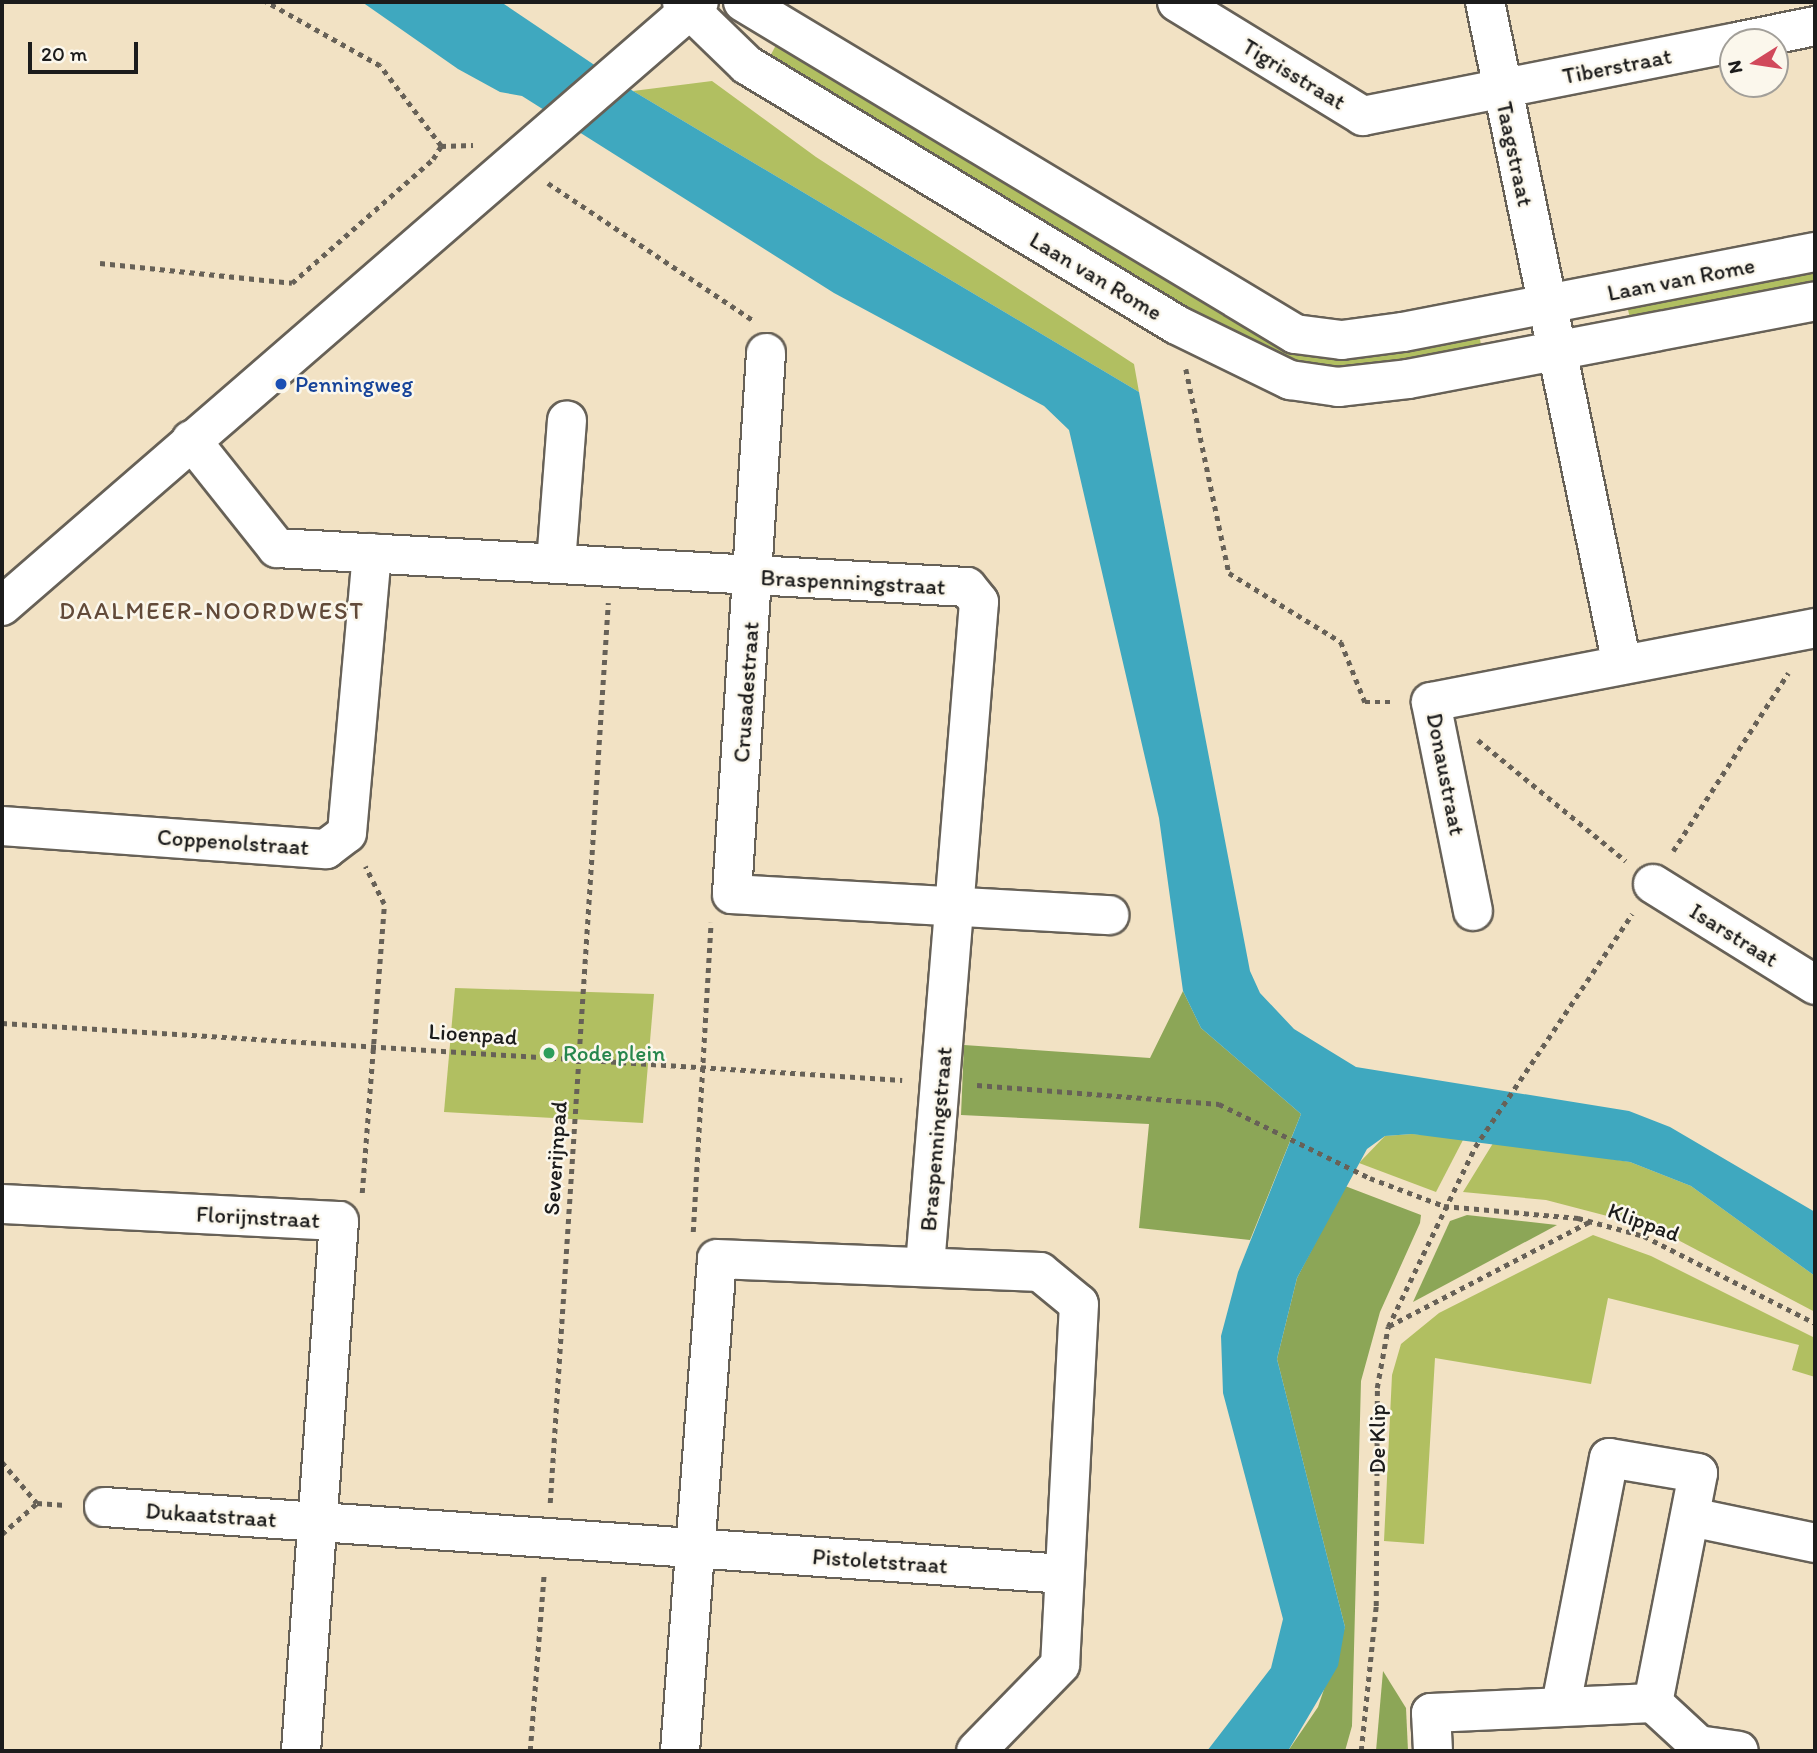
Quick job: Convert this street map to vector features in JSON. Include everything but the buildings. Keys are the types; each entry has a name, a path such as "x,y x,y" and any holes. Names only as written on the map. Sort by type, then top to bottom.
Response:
{"street":[{"name":"Laan van Rome","path":"743,2 1283,330 1356,340 1546,306 1815,251"},
{"name":"Tigrisstraat","path":"1177,2 1363,116 1502,89"},
{"name":"Taagstraat","path":"1485,2 1546,306"},
{"name":"Laan van Rome","path":"689,5 747,65 1200,338 1278,377 1322,387 1556,353 1815,301"},
{"path":"2,606 689,5"},
{"name":"Tiberstraat","path":"1789,31 1815,26"},
{"name":"Tiberstraat","path":"1502,89 1719,45"},
{"path":"1546,306 1622,666"},
{"name":"Crusadestraat","path":"732,894 766,353"},
{"path":"556,563 568,420"},
{"name":"Braspenningstraat","path":"191,440 277,548 967,587 979,602 925,1266"},
{"path":"347,833 372,553"},
{"name":"Donaustraat","path":"1473,911 1431,702 1815,628"},
{"name":"Coppenolstraat","path":"2,825 326,849 347,833"},
{"name":"Isarstraat","path":"1653,884 1815,985"},
{"path":"732,894 1109,915"},
{"name":"Florijnstraat","path":"2,1204 339,1221 301,1751"},
{"path":"680,1751 717,1259 1040,1272 1079,1304 1060,1665 976,1751"},
{"path":"1562,1706 1609,1458 1698,1473 1653,1703"},
{"name":"Dukaatstraat","path":"104,1507 319,1522"},
{"path":"1691,1517 1815,1543"},
{"path":"319,1522 696,1547"},
{"name":"Pistoletstraat","path":"696,1547 1065,1574"},
{"path":"1433,1751 1431,1713 1653,1703 1716,1750"}],"path":[{"path":"100,264 292,283 441,146 427,122 380,66 267,2"},
{"path":"513,159 751,317 766,353"},
{"path":"1200,338 1183,374 1229,573 1341,642 1365,702 1431,702 1653,884"},
{"name":"Severijnpad","path":"530,1751 547,1537 610,568"},
{"name":"De Klip","path":"1361,1751 1376,1606 1377,1388 1388,1327 1444,1206 1475,1147 1653,884 1793,666"},
{"path":"339,1221 366,1189 384,904 347,833"},
{"path":"717,1259 692,1230 712,909 732,894"},
{"name":"Lioenpad","path":"2,1023 941,1082 1219,1104 1276,1135"},
{"name":"Klippad","path":"1276,1135 1370,1178 1444,1206 1591,1221 1644,1236 1815,1323"},
{"path":"1388,1327 1591,1221"},
{"path":"2,1462 37,1503 2,1534"}],"green space":[{"path":"776,45 1216,309 1287,345 1479,333 1483,357 1403,373 1262,362 765,66"},
{"path":"712,81 816,157 1134,364 1139,392 633,91"},
{"path":"1815,264 1815,285 1631,322 1626,302"},
{"name":"Rode plein","path":"455,988 654,994 643,1123 444,1112"},
{"path":"1183,991 1201,1028 1301,1114 1250,1240 1139,1228 1149,1124 961,1115 964,1045 1150,1058"},
{"path":"1412,1134 1464,1138 1436,1192 1359,1163 1385,1136"},
{"path":"1495,1140 1630,1162 1691,1186 1815,1276 1815,1312 1657,1229 1546,1200 1463,1192"},
{"path":"1345,1186 1421,1215 1420,1223 1380,1312 1361,1381 1352,1726 1345,1751 1288,1751 1318,1707 1345,1627 1277,1359 1297,1278"},
{"path":"1467,1215 1557,1225 1413,1302 1450,1221"},
{"path":"1593,1235 1651,1256 1815,1338 1815,1377 1792,1370 1799,1345 1608,1298 1591,1384 1435,1358 1424,1544 1384,1541 1392,1375 1401,1344 1439,1313"},
{"path":"1383,1671 1406,1708 1408,1751 1376,1751"}],"water":[{"path":"362,2 501,2 633,91 1139,392 1250,971 1260,993 1294,1029 1356,1067 1629,1111 1670,1127 1815,1212 1815,1276 1691,1186 1630,1162 1412,1134 1385,1136 1367,1149 1297,1278 1277,1359 1345,1627 1338,1666 1288,1751 1207,1751 1271,1668 1283,1619 1223,1393 1221,1336 1238,1272 1301,1114 1201,1028 1183,991 1159,818 1069,430 1044,406 834,293 522,96 500,92 458,69"}],"place":[{"name":"Penningweg","path":"281,384"},
{"name":"Rode plein","path":"549,1053"}],"district":[{"name":"DAALMEER-NOORDWEST","path":"212,611"}]}
